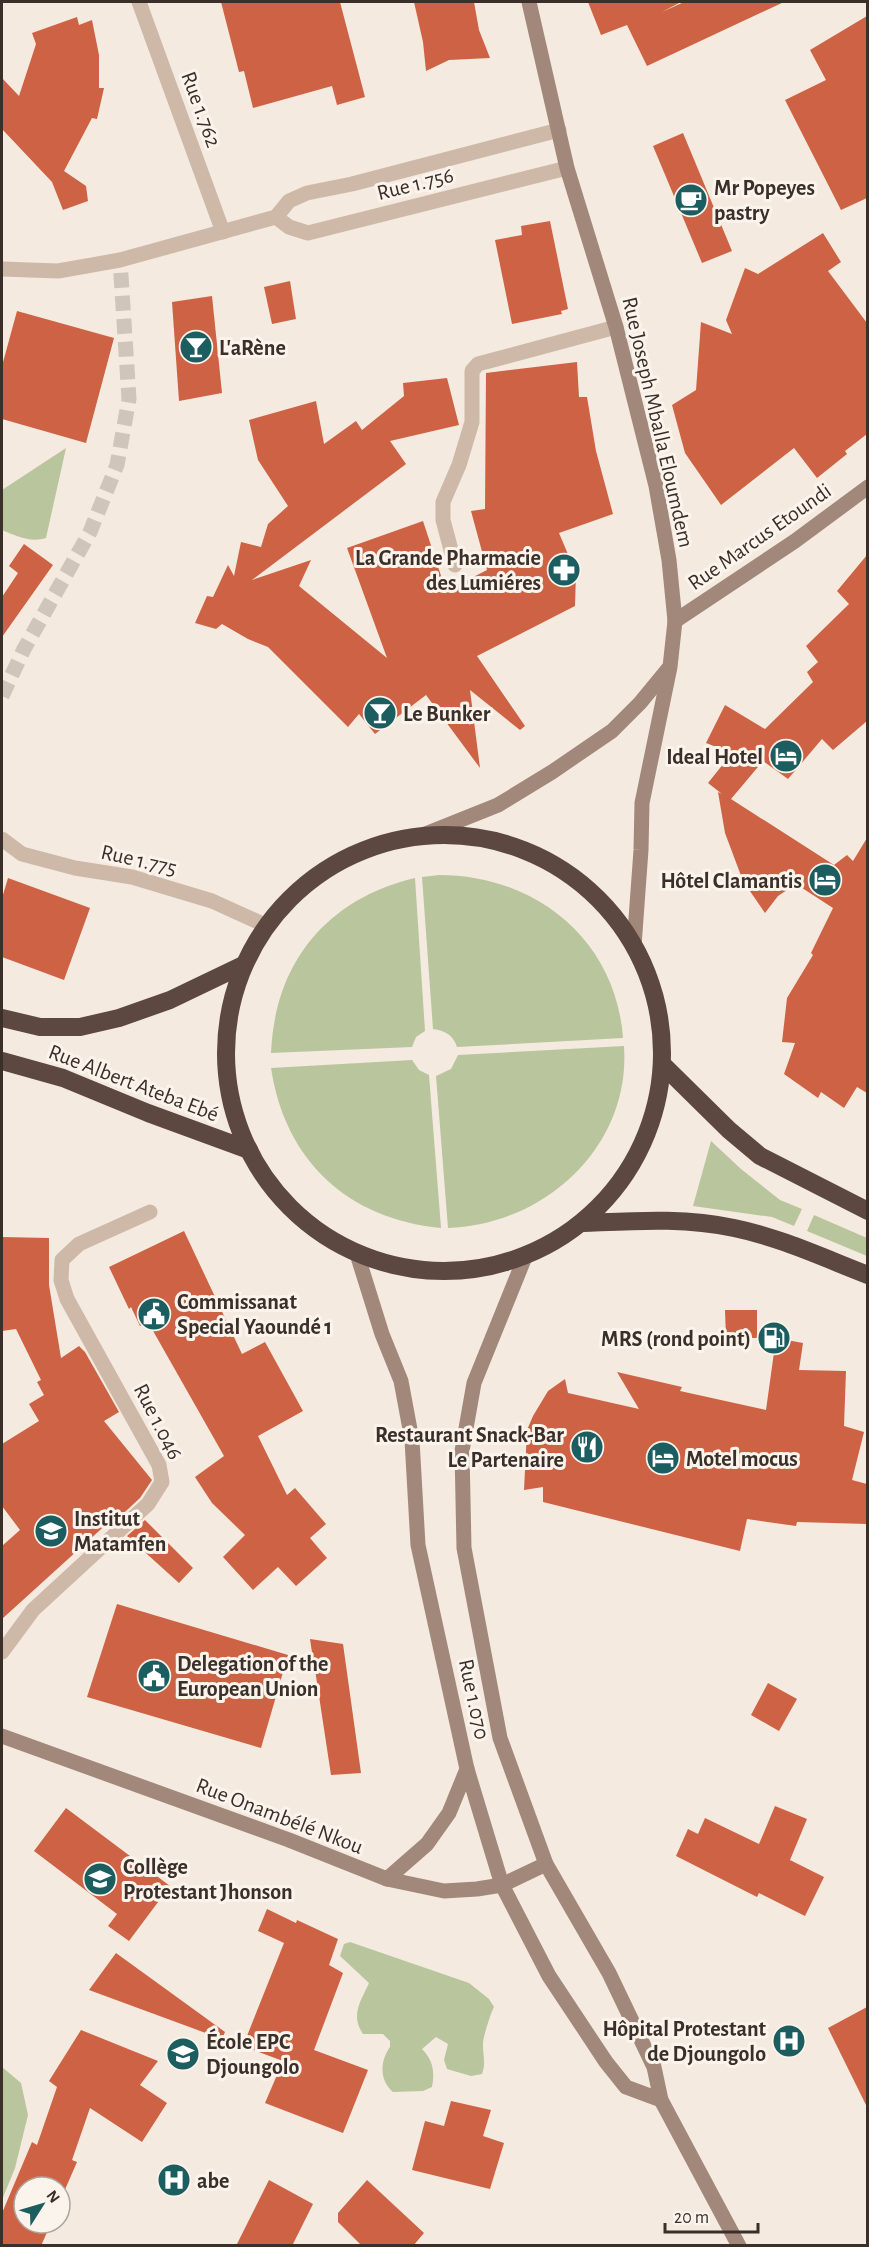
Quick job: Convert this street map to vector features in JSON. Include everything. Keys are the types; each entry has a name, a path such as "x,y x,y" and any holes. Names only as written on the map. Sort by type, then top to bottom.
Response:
{"highway":[{"path":"423,835 473,836 522,849 566,872 604,906 634,946 650,984 660,1024 662,1064 655,1109 639,1152 615,1190 583,1223 525,1257 470,1271 412,1270 357,1254 294,1212 249,1150 232,1106 225,1059 229,1011 243,965 265,925 296,890 334,863 377,844 423,835"},
{"name":"Rue Albert Ateba Ebé","path":"2,1018 40,1027 80,1027 119,1018 170,1000 243,965"},
{"name":"Rue Albert Ateba Ebé","path":"2,1061 63,1077 148,1113 249,1150"},
{"path":"662,1064 729,1130 760,1156 867,1211"},
{"path":"583,1223 678,1220 734,1228 798,1248 867,1275"}],"main road":[{"name":"Rue Joseph Mballa Eloumdem","path":"529,2 567,168 616,327 656,486 669,560 675,621 670,667 642,803 634,946"},
{"name":"Rue Marcus Etoundi","path":"675,621 795,541 867,487"},
{"path":"423,835 498,805 552,772 612,731 640,703 670,667"},
{"name":"Rue 1.070","path":"357,1254 382,1334 400,1381 412,1440 418,1545 467,1769 502,1886 549,1976 606,2062 626,2087 661,2100"},
{"name":"Rue 1.070","path":"525,1257 474,1383 462,1451 464,1548 500,1738 546,1864 614,1983 654,2067 661,2100 739,2246"},
{"name":"Rue Onambélé Nkou","path":"2,1736 289,1840 387,1879 444,1891 502,1886 546,1864"},
{"path":"387,1879 427,1844 449,1813 467,1769"}],"street":[{"name":"Rue 1.762","path":"139,2 223,232"},
{"name":"Rue 1.756","path":"2,269 58,272 120,260 276,217 289,201 307,193 352,184 559,130"},
{"name":"Rue 1.756","path":"276,217 290,227 308,233 567,168"},
{"path":"455,565 443,520 443,502 459,465 472,422 472,371 478,364 616,327"},
{"name":"Rue 1.775","path":"2,839 22,854 75,868 132,877 212,901 265,925"},
{"name":"Rue 1.046","path":"2,1652 33,1610 140,1512 162,1482 159,1465 67,1299 61,1280 62,1260 80,1244 150,1212"}],"green space":[{"path":"66,448 46,538 29,539 2,530 2,490"},
{"path":"439,875 474,878 508,887 538,901 565,920 587,943 605,971 617,1003 623,1038 457,1047 448,1034 433,1029 422,877"},
{"path":"415,878 425,1031 416,1037 412,1047 271,1053 275,1020 283,990 295,963 312,939 332,919 356,901 384,888"},
{"path":"624,1046 622,1083 613,1117 597,1147 575,1174 548,1196 517,1212 483,1223 448,1228 436,1076 451,1069 458,1055"},
{"path":"412,1060 419,1070 429,1075 441,1228 408,1222 377,1212 350,1198 326,1180 306,1157 290,1131 279,1101 271,1068"},
{"path":"711,1141 780,1200 802,1209 794,1226 772,1217 693,1206"},
{"path":"814,1215 867,1238 867,1256 807,1231"},
{"path":"350,1942 469,1983 489,1999 494,2007 483,2042 482,2074 471,2076 447,2069 444,2060 448,2044 436,2037 422,2049 429,2057 432,2066 432,2087 423,2091 393,2092 388,2087 382,2070 390,2041 383,2034 363,2034 359,2027 358,2008 369,1983 340,1956 344,1944"},
{"path":"2,2067 21,2083 28,2115 15,2168 2,2200"}],"building":[{"path":"221,2 340,2 365,97 337,105 332,86 253,108 244,71 239,72"},
{"path":"414,2 474,2 479,30 490,58 449,60 426,71 423,42"},
{"path":"588,2 681,2 662,12 684,2 784,2 647,66 627,25 601,35"},
{"path":"867,16 867,198 841,210 785,100 826,80 810,50"},
{"path":"77,17 79,25 92,20 99,55 99,88 104,88 97,119 92,118 64,171 86,186 88,201 63,210 52,182 2,129 2,78 19,96 36,44 32,33"},
{"path":"683,133 732,251 702,263 653,146"},
{"path":"550,221 568,309 561,311 562,314 512,324 495,240 522,235 521,226"},
{"path":"823,233 841,262 828,271 867,323 867,434 845,451 847,454 817,478 794,448 721,505 685,453 672,405 696,390 701,322 732,334 726,320 745,268 758,274"},
{"path":"290,281 296,319 272,324 264,287"},
{"name":"L'aRène","path":"212,296 222,393 179,401 172,302"},
{"path":"17,311 114,338 86,443 2,419 2,366"},
{"path":"577,362 579,397 587,397 596,451 613,514 559,533 576,573 575,606 477,656 525,726 520,730 470,690 480,768 426,695 375,734 359,714 348,727 268,647 222,624 216,629 195,623 207,596 213,597 228,565 234,576 241,542 261,547 268,524 288,506 258,460 249,420 316,401 324,444 356,421 362,430 404,396 403,383 447,378 459,425 390,441 406,464 252,580 311,560 299,586 387,658 347,548 423,521 446,591 487,570 471,511 485,509 486,373"},
{"path":"24,544 53,565 2,637 2,597 18,573 9,566"},
{"path":"867,555 867,721 833,750 822,739 788,779 763,761 731,799 834,865 847,855 853,861 867,838 867,1093 857,1087 844,1108 821,1092 818,1098 784,1074 795,1043 782,1042 787,998 813,955 811,953 833,908 796,884 778,896 765,913 743,881 725,833 718,792 722,794 708,783 732,753 706,743 725,705 765,729 813,682 807,672 818,662 806,646 849,604 837,591"},
{"path":"8,878 90,908 64,980 2,957 2,898"},
{"path":"184,1231 242,1354 265,1342 303,1411 258,1436 287,1495 295,1488 326,1524 310,1538 327,1558 296,1586 278,1567 253,1590 223,1557 245,1535 212,1503 195,1477 224,1456 148,1322 140,1326 131,1307 129,1309 109,1267"},
{"path":"2,1237 49,1238 49,1285 61,1358 79,1346 85,1352 119,1412 104,1421 152,1480 140,1498 113,1523 110,1521 2,1619 2,1546 20,1530 2,1506 2,1444 39,1421 29,1404 44,1395 37,1382 41,1380 16,1329 2,1331"},
{"path":"725,1310 757,1310 757,1338 726,1338"},
{"path":"776,1338 803,1343 799,1370 846,1371 844,1426 864,1432 852,1480 867,1484 867,1524 797,1522 796,1526 747,1519 740,1551 543,1502 543,1487 524,1490 527,1430 548,1391 565,1379 568,1393 639,1409 617,1372 682,1387 680,1391 766,1410"},
{"path":"145,1520 193,1568 179,1583 127,1536"},
{"name":"Delegation of the European Union","path":"117,1604 288,1655 261,1748 87,1697"},
{"path":"310,1639 343,1644 361,1773 331,1775 314,1663 318,1664 313,1659"},
{"path":"768,1683 797,1699 779,1731 751,1715"},
{"path":"775,1806 807,1819 790,1860 824,1877 805,1916 759,1893 757,1897 676,1856 688,1829 698,1834 705,1818 759,1844"},
{"name":"Collège Protestant Jhonson","path":"66,1808 170,1886 129,1941 108,1926 117,1914 34,1851"},
{"path":"267,1909 338,1939 329,1965 343,1973 314,2050 368,2070 343,2133 265,2103 283,2061 243,2046 284,1943 258,1931"},
{"path":"116,1953 225,2032 222,2039 89,1990"},
{"path":"867,2007 867,2107 828,2028"},
{"path":"81,2030 158,2061 140,2085 167,2103 142,2142 90,2108 72,2160 77,2162 71,2175 18,2175 32,2142 37,2145 57,2087 49,2081"},
{"path":"451,2101 491,2110 483,2136 504,2143 490,2189 412,2170 425,2121 444,2126"},
{"path":"269,2180 313,2204 292,2246 236,2246"},
{"path":"367,2180 424,2233 413,2246 362,2246 338,2222 338,2213"},
{"path":"12,2189 12,2235 46,2235 41,2246 2,2246 2,2213"}],"tunnel":[{"path":"2,696 24,649 90,532 117,465 129,399 120,260"}],"place":[{"name":"Mr Popeyes pastry","path":"691,200"},
{"name":"L'aRène","path":"196,347"},
{"name":"La Grande Pharmacie des Lumiéres","path":"564,570"},
{"name":"Le Bunker","path":"380,713"},
{"name":"Ideal Hotel","path":"786,756"},
{"name":"Hôtel Clamantis","path":"825,880"},
{"name":"Commissanat Special Yaoundé 1","path":"154,1314"},
{"name":"MRS (rond point)","path":"774,1338"},
{"name":"Restaurant Snack-Bar Le Partenaire","path":"587,1447"},
{"name":"Motel mocus","path":"663,1458"},
{"name":"Institut Matamfen","path":"51,1531"},
{"name":"Delegation of the European Union","path":"154,1676"},
{"name":"Collège Protestant Jhonson","path":"100,1879"},
{"name":"Hôpital Protestant de Djoungolo","path":"789,2041"},
{"name":"École EPC Djoungolo","path":"183,2054"},
{"name":"abe","path":"174,2180"}]}
